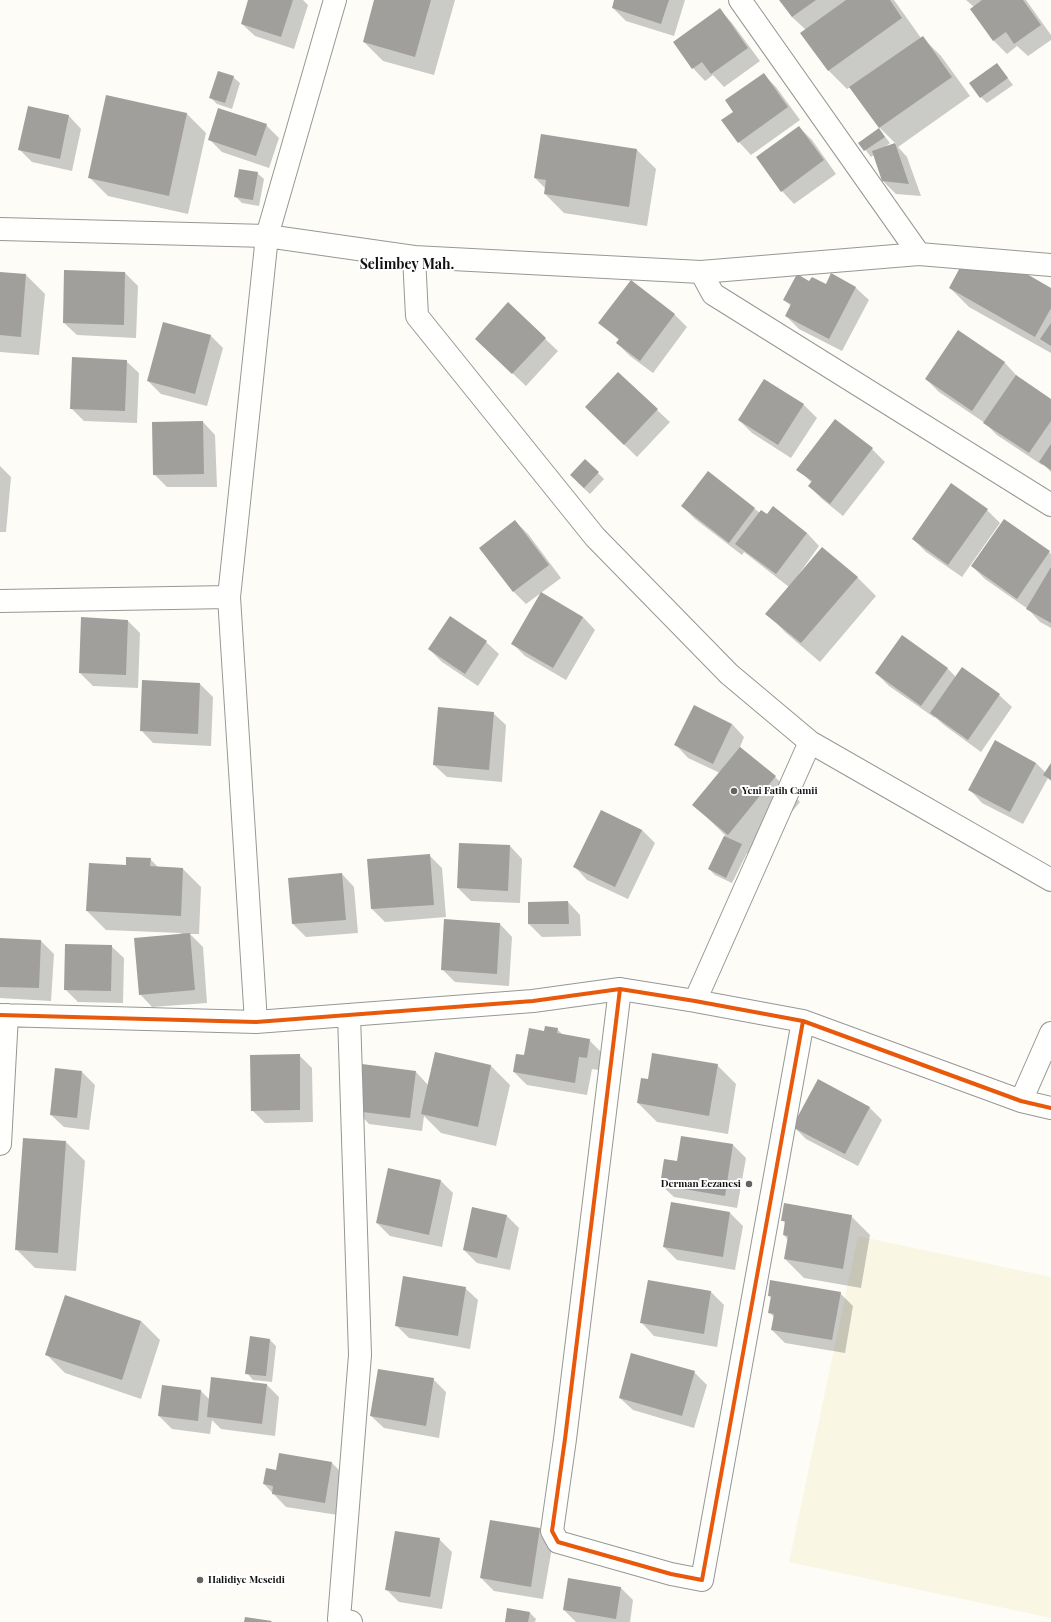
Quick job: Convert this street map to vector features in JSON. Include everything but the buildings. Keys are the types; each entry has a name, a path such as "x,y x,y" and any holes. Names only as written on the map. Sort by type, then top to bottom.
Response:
{"street":[{"path":"256,1022 228,598 267,236 335,0"},
{"path":"740,0 919,254"},
{"path":"0,229 267,236 414,257 701,272 919,254 1051,264"},
{"path":"414,257 418,316 595,537 729,674 810,742 1051,880"},
{"path":"701,272 713,294 1051,505"},
{"path":"0,601 228,598"},
{"path":"696,1001 810,742"},
{"path":"620,989 565,1439 552,1531 558,1542 671,1574 702,1580 803,1021"},
{"path":"0,1144 3,1015 256,1022 533,1001 620,989 696,1001 803,1021 1022,1101 1051,1108"},
{"path":"349,1015 360,1355 339,1619 351,1622"},
{"path":"1022,1101 1051,1033"}],"shaded area":[{"path":"858,1236 1051,1277 1051,1618 789,1562"}],"cycle path":[{"path":"620,989 565,1439 552,1531 558,1542 671,1574 702,1580 803,1021"},
{"path":"0,1015 256,1022 533,1001 620,989 803,1021 1021,1101 1051,1108"}],"place":[{"name":"Yeni Fatih Camii","path":"734,791"},
{"name":"Derman Eczanesi","path":"749,1184"},
{"name":"Halidiye Mescidi","path":"200,1580"}],"district":[{"name":"Selimbey Mah.","path":"407,265"}]}
